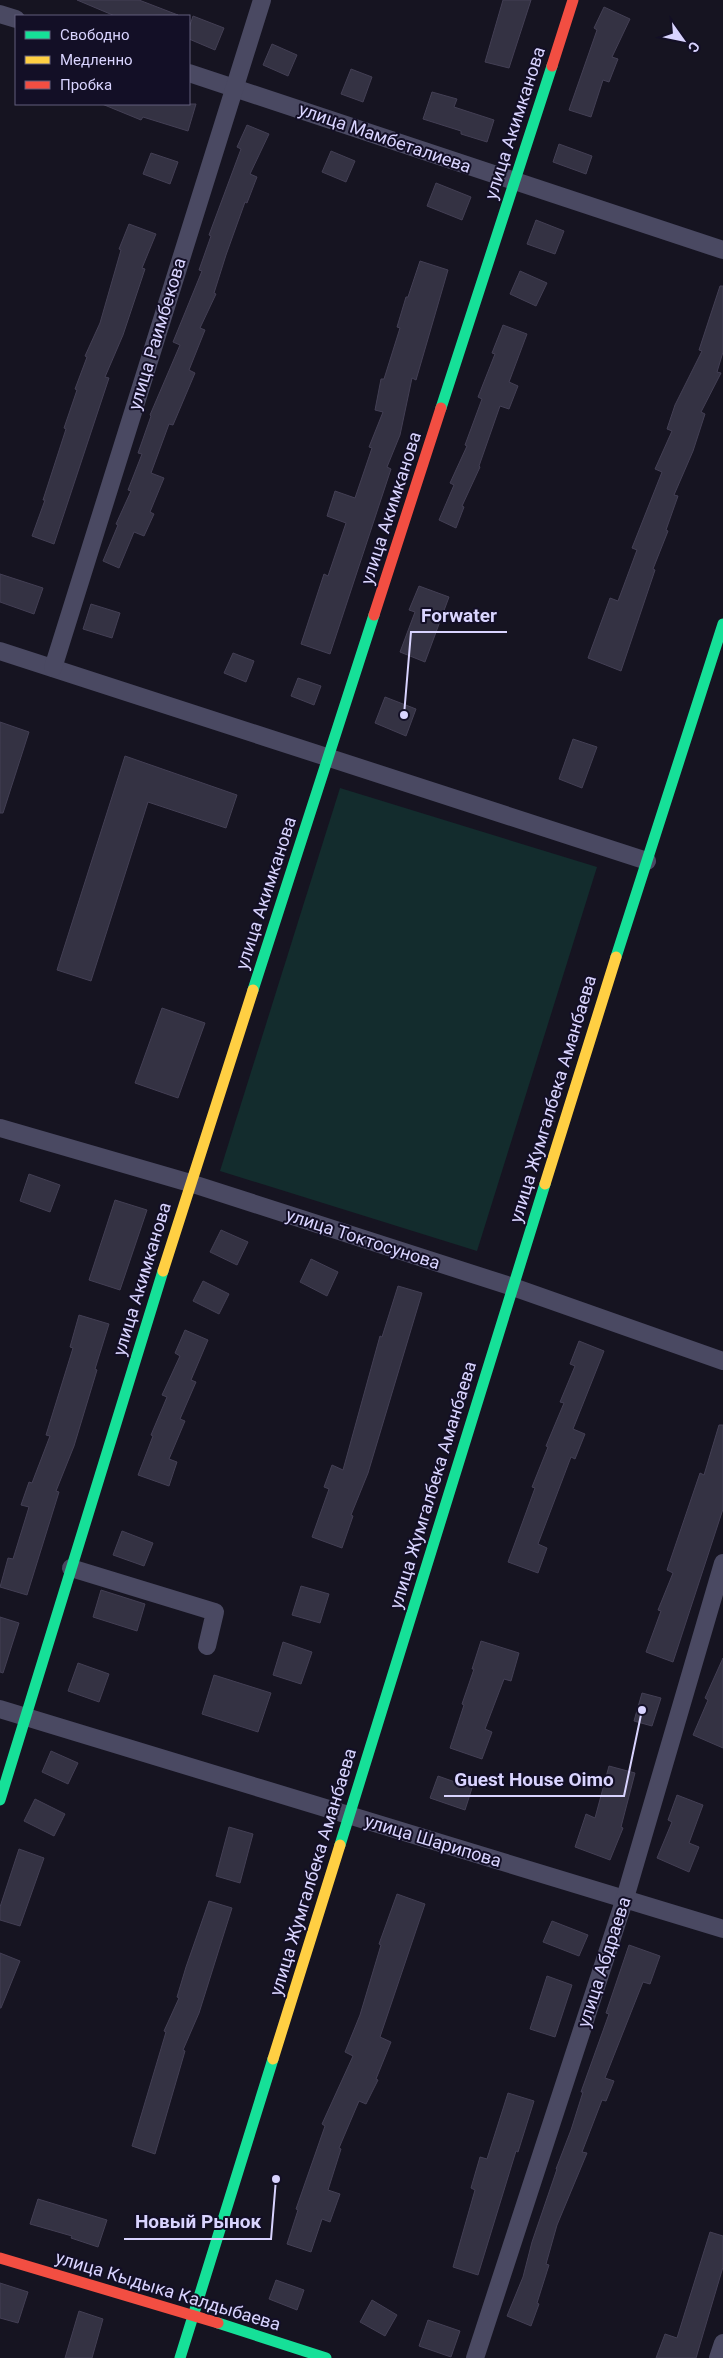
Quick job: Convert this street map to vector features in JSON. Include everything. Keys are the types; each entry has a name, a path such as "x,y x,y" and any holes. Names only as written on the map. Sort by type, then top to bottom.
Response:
{"street":[{"name":"улица Раимбекова","path":"53,668 262,0"},
{"name":"улица Акимканова","path":"0,1800 190,1183 573,0"},
{"path":"0,14 15,19"},
{"name":"улица Мамбеталиева","path":"190,73 723,250"},
{"name":"улица Жумгалбека Аманбаева","path":"180,2358 513,1287 723,624"},
{"path":"0,651 647,862"},
{"name":"улица Токтосунова","path":"0,1128 190,1183 513,1287 723,1361"},
{"name":"улица Абдраева","path":"475,2358 625,1898 723,1563"},
{"path":"71,1568 215,1612 207,1646"},
{"name":"улица Шарипова","path":"0,1709 723,1929"},
{"name":"улица Кыдыка Калдыбаева","path":"0,2258 194,2315 326,2358"},
{"path":"718,2358 723,2343"}],"green space":[{"path":"340,788 597,867 477,1251 220,1171"}],"building":[{"path":"77,0 139,0 178,15 113,15"},
{"path":"503,0 531,0 509,68 485,62"},
{"path":"604,7 630,19 612,57 618,59 609,82 603,80 591,117 569,110 597,30 594,28"},
{"path":"193,16 224,28 215,50 190,39 190,25"},
{"path":"272,44 297,55 288,76 263,65"},
{"path":"351,69 372,77 363,102 341,94"},
{"path":"432,92 457,99 454,107 494,120 487,142 461,134 461,131 423,119"},
{"path":"196,104 188,131 143,117 141,120 104,105"},
{"path":"247,125 269,134 250,174 257,177 247,203 245,202 226,255 214,293 216,294 200,328 205,330 189,370 195,373 173,425 169,424 151,473 164,478 150,512 154,514 144,536 134,532 119,568 103,561 118,525 116,524 131,491 128,490 142,454 138,453 150,415 180,345 173,342 202,271 199,270 211,236 209,235 241,149 237,147"},
{"path":"559,144 592,156 586,174 553,162"},
{"path":"331,151 355,161 346,182 322,172"},
{"path":"151,153 178,162 170,184 143,174"},
{"path":"436,183 471,197 462,220 427,206"},
{"path":"536,220 564,231 555,254 527,244"},
{"path":"129,224 156,234 142,268 145,269 123,335 105,377 109,378 54,544 32,536 66,429 64,428 77,390 75,389 87,357 85,356 100,323 121,250 119,249"},
{"path":"420,261 448,270 416,380 412,378 400,435 387,467 391,469 330,654 301,644 324,574 328,576 346,523 327,516 335,491 355,498 372,448 369,447 383,412 375,410 381,379 384,379 400,328 397,327 406,297 408,297"},
{"path":"520,271 547,283 536,306 510,294"},
{"path":"720,286 723,286 723,352 717,372 721,373 701,412 705,414 693,451 674,495 678,496 666,530 668,531 653,569 655,570 621,671 588,658 610,598 618,601 637,550 632,548 662,472 655,469 672,431 667,429 675,405 702,351 699,350"},
{"path":"503,325 527,334 509,382 518,386 509,409 500,406 480,467 462,506 464,507 456,528 439,520 454,485 450,483 467,446 465,445 482,399 478,397 495,354 492,353"},
{"path":"0,574 43,588 34,614 0,602"},
{"path":"419,586 449,597 425,662 400,652 415,612 409,610"},
{"path":"91,604 120,613 112,638 83,629"},
{"path":"233,653 254,661 246,682 224,673"},
{"path":"298,678 321,686 314,705 291,696"},
{"path":"385,697 416,709 406,736 375,723"},
{"path":"0,722 29,732 3,813 0,813"},
{"path":"573,739 597,747 582,788 559,779"},
{"path":"125,756 237,795 226,828 148,802 91,981 57,970"},
{"path":"162,1008 205,1023 178,1098 135,1083"},
{"path":"29,1174 60,1185 50,1212 20,1201"},
{"path":"115,1200 147,1210 120,1290 89,1280"},
{"path":"221,1230 248,1242 237,1265 210,1252"},
{"path":"311,1259 338,1272 327,1296 300,1282"},
{"path":"203,1281 229,1294 219,1314 193,1301"},
{"path":"398,1286 422,1293 368,1473 351,1515 353,1516 342,1548 312,1537 329,1489 324,1487 332,1465 343,1470 380,1336 382,1337"},
{"path":"79,1315 109,1324 74,1446 56,1491 59,1492 27,1595 0,1587 8,1558 13,1559 29,1507 21,1505 29,1482 32,1483 50,1436 46,1435 73,1348 70,1347"},
{"path":"185,1330 208,1340 191,1380 196,1382 180,1419 185,1421 169,1459 177,1462 169,1486 138,1475 153,1436 151,1435 167,1397 162,1395 180,1356 175,1353"},
{"path":"579,1341 604,1351 573,1429 585,1434 575,1459 571,1457 538,1544 547,1548 538,1573 508,1562 535,1488 532,1487 548,1447 546,1446 564,1403 560,1402 575,1366 570,1364"},
{"path":"719,1425 723,1425 723,1509 673,1662 646,1652 661,1611 658,1610 673,1573 667,1570 700,1473 704,1475"},
{"path":"122,1531 153,1543 144,1566 113,1555"},
{"path":"301,1586 329,1594 320,1623 292,1615"},
{"path":"101,1590 145,1604 137,1631 93,1617"},
{"path":"0,1617 19,1623 3,1673 0,1672"},
{"path":"481,1641 519,1653 511,1681 504,1679 485,1729 492,1732 482,1759 450,1748"},
{"path":"283,1642 312,1652 301,1684 273,1675"},
{"path":"723,1658 723,1748 693,1735 708,1700 705,1698"},
{"path":"78,1663 109,1674 99,1702 68,1691"},
{"path":"214,1675 271,1693 258,1732 202,1714"},
{"path":"642,1693 661,1698 652,1726 634,1721"},
{"path":"51,1751 78,1763 68,1784 42,1772"},
{"path":"609,1766 635,1773 621,1827 623,1828 610,1860 575,1847 586,1814 595,1818"},
{"path":"438,1776 472,1788 465,1810 430,1798"},
{"path":"677,1795 703,1805 689,1843 699,1847 689,1872 657,1858 672,1822 668,1820"},
{"path":"35,1799 65,1814 54,1836 24,1821"},
{"path":"229,1827 253,1834 240,1883 216,1876"},
{"path":"19,1849 44,1858 20,1926 0,1920 0,1907"},
{"path":"397,1894 425,1904 380,2037 391,2042 376,2079 378,2080 366,2104 359,2101 339,2148 341,2149 328,2190 340,2194 330,2222 322,2219 311,2252 287,2244 298,2210 296,2209 325,2126 322,2124 353,2056 345,2052 360,2015 381,1945 379,1944"},
{"path":"209,1901 232,1908 199,2013 183,2050 185,2051 155,2154 132,2146 166,2032 164,2031 179,1998 177,1997 186,1967"},
{"path":"552,1921 588,1935 579,1956 543,1942"},
{"path":"629,1945 660,1956 650,1984 643,1982 605,2078 614,2081 606,2101 602,2100 582,2152 587,2153 557,2225 546,2264 549,2265 537,2303 539,2304 531,2326 507,2316 523,2277 532,2242 571,2130 583,2092 581,2092 609,2014 606,2013"},
{"path":"0,1953 20,1961 1,2008 0,2008"},
{"path":"547,1976 572,1985 555,2037 530,2029"},
{"path":"508,2093 534,2101 518,2152 516,2151 478,2275 453,2267 475,2190 471,2188 480,2157 487,2159"},
{"path":"38,2199 107,2220 98,2247 71,2238 72,2236 30,2224"},
{"path":"710,2232 723,2236 723,2267 696,2358 656,2358 665,2334 677,2338"},
{"path":"276,2280 304,2290 297,2310 269,2299"},
{"path":"0,2283 28,2292 18,2323 0,2318"},
{"path":"372,2300 397,2315 385,2336 360,2322"},
{"path":"79,2311 103,2319 92,2358 65,2358"},
{"path":"428,2320 460,2331 451,2357 419,2346"}],"traffic: fast":[{"path":"441,408 552,66"},
{"path":"253,990 374,615"},
{"path":"616,957 723,624"},
{"path":"340,1845 545,1184"},
{"path":"0,1800 163,1271"},
{"path":"180,2358 273,2059"},
{"path":"218,2323 326,2358"}],"traffic: slow":[{"path":"545,1184 616,957"},
{"path":"163,1271 253,990"},
{"path":"273,2059 340,1845"}],"traffic: jam":[{"path":"552,66 573,0"},
{"path":"374,615 441,408"},
{"path":"0,2258 218,2323"}],"place":[{"name":"Forwater","path":"404,715"},
{"name":"Guest House Oimo","path":"642,1710"},
{"name":"Новый Рынок","path":"276,2179"}]}
